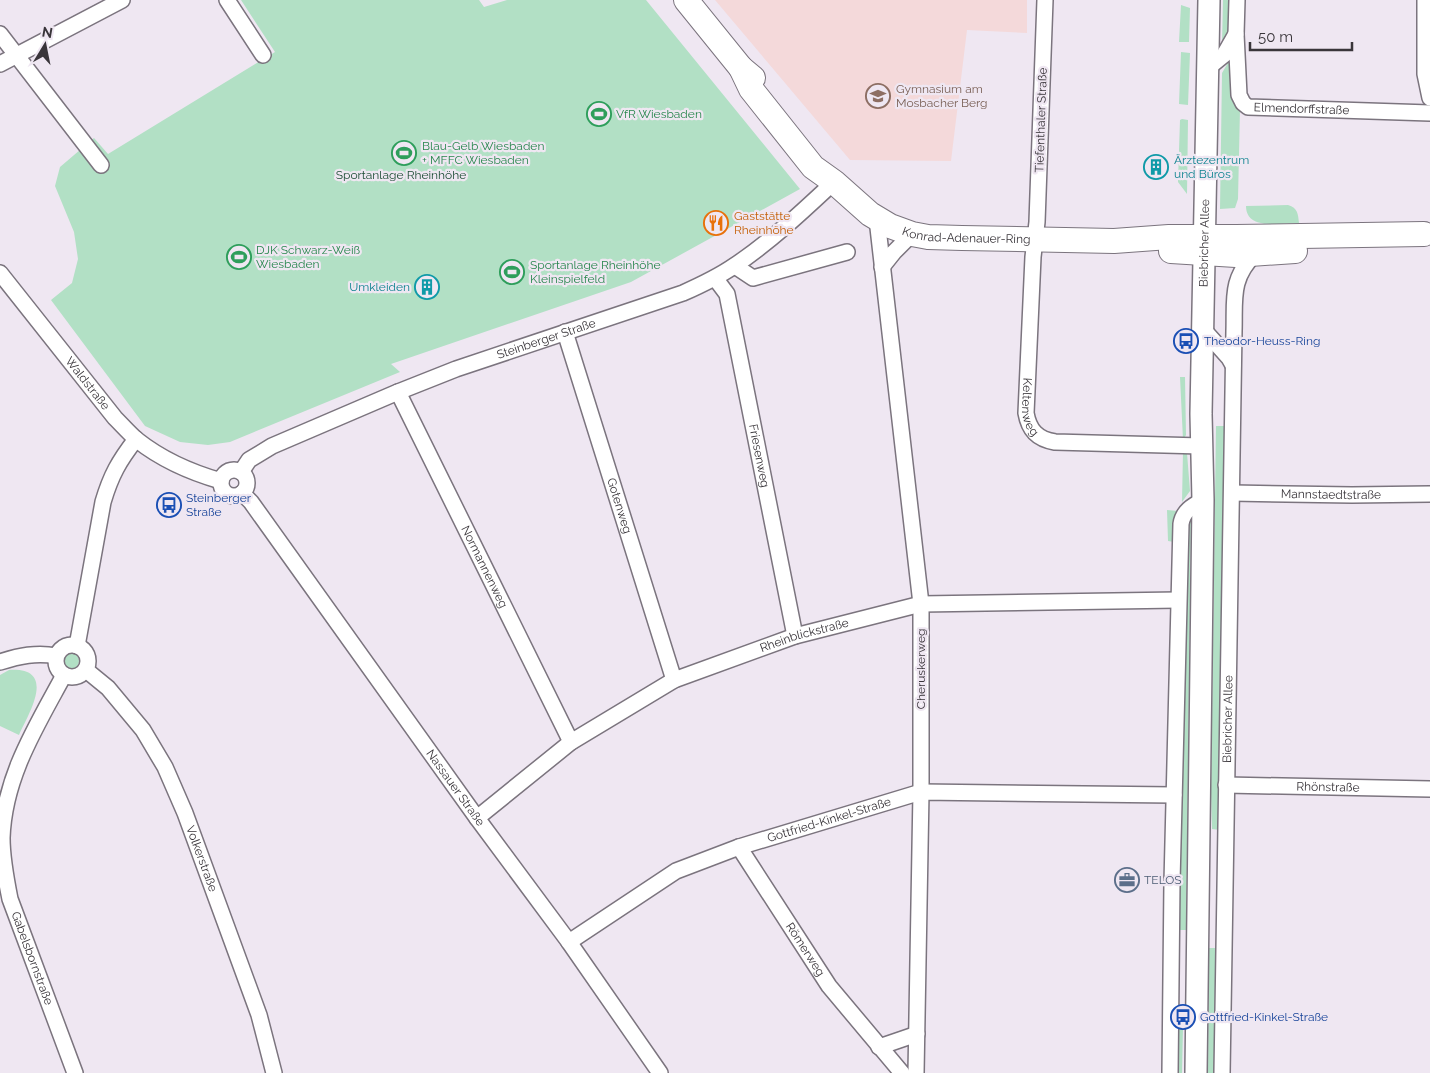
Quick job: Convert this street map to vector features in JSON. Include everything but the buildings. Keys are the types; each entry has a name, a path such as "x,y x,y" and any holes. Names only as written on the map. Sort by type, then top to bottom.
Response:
{"main road":[{"name":"Konrad-Adenauer-Ring","path":"686,0 741,68 751,89 809,162 834,182 859,206 890,226 912,234 928,237 1114,241 1169,237 1204,245"},
{"name":"Biebricher Allee","path":"1196,1073 1203,500 1201,446 1209,0"},
{"path":"1204,245 1427,233"},
{"path":"1204,245 1255,254 1329,249 1387,242 1427,233"}],"street":[{"path":"0,64 122,0"},
{"path":"227,0 263,55"},
{"name":"Tiefenthaler Straße","path":"1035,239 1045,0"},
{"path":"1208,68 1224,55 1236,34 1237,0"},
{"path":"1425,0 1424,65 1430,98"},
{"path":"0,34 101,165"},
{"name":"Elmendorffstraße","path":"1236,34 1239,95 1243,103 1248,107 1430,113"},
{"name":"Steinberger Straße","path":"208,476 224,475 245,466 272,446 456,369 683,293 715,278 735,266 834,182"},
{"name":"Cheruskerweg","path":"877,219 921,604 921,792 916,1073"},
{"path":"882,267 912,234"},
{"name":"Keltenweg","path":"1035,239 1026,413 1028,424 1034,434 1043,440 1054,442 1201,446"},
{"path":"735,266 753,278 847,252"},
{"name":"Biebricher Allee","path":"1222,1073 1233,365 1236,281 1242,269 1255,254"},
{"name":"Waldstraße","path":"0,273 115,418 136,439 148,448 208,476 228,494 246,497"},
{"name":"Friesenweg","path":"715,278 727,294 795,636"},
{"path":"1203,329 1233,365"},
{"name":"Gotenweg","path":"565,332 674,680"},
{"name":"Normannenweg","path":"398,392 571,742"},
{"path":"77,646 103,502 108,484 119,461 136,439"},
{"path":"245,466 246,497"},
{"name":"Mannstaedtstraße","path":"1232,493 1430,494"},
{"name":"Nassauer Straße","path":"246,497 477,818 569,942 660,1073"},
{"path":"1170,1073 1178,600 1182,517 1190,507 1203,500"},
{"name":"Rheinblickstraße","path":"477,818 571,742 674,680 795,636 921,604 1178,600"},
{"path":"77,646 82,648 88,656 89,661 86,670 83,674 74,677 64,676 56,665 56,656 62,648 77,646"},
{"path":"0,662 32,654 56,656"},
{"name":"Volkerstraße","path":"86,670 108,688 143,730 165,767 185,813 259,1015 274,1073"},
{"name":"Gabelsbornstraße","path":"64,676 24,750 12,779 5,808 2,838 4,869 10,899 76,1073"},
{"name":"Rhönstraße","path":"1226,785 1430,789"},
{"name":"Gottfried-Kinkel-Straße","path":"569,942 676,870 738,848 921,792 1174,795"},
{"name":"Römerweg","path":"738,848 829,986 902,1073"},
{"path":"879,1047 917,1034"}],"shaded area":[{"name":"Gymnasium am Mosbacher Berg","path":"715,0 1027,0 1027,33 967,30 951,161 850,160"}],"green space":[{"name":"Sportanlage Rheinhöhe","path":"241,0 479,0 484,7 507,0 646,0 800,189 631,282 391,364 400,372 230,442 208,445 180,442 145,426 51,300 72,283 78,259 74,232 55,186 60,167 94,138 108,154 275,52"},
{"path":"1223,0 1232,0 1231,33 1222,44"},
{"path":"1181,5 1190,8 1189,42 1179,42"},
{"path":"1181,52 1190,53 1188,105 1179,104"},
{"path":"1232,56 1240,109 1238,199 1235,208 1220,209 1222,73"},
{"path":"1180,120 1188,120 1187,194 1178,182"},
{"path":"1288,205 1296,210 1299,223 1266,224 1258,222 1248,214 1246,206"},
{"path":"1180,377 1185,377 1186,435 1183,440"},
{"path":"1216,426 1225,426 1220,830 1212,829 1211,793"},
{"path":"1183,451 1187,453 1190,491 1182,502"},
{"path":"1167,510 1178,511 1175,516 1174,542 1168,541"},
{"path":"1188,517 1191,517 1186,930 1178,930"},
{"path":"68,653 74,653 79,658 77,667 68,669 63,664 63,658"},
{"path":"9,670 24,671 33,676 36,683 33,704 19,735 0,726 0,675"},
{"path":"1209,948 1218,948 1217,1073 1208,1073"},
{"path":"1177,1028 1183,1028 1182,1073 1176,1073"}],"place":[{"name":"Gymnasium am Mosbacher Berg","path":"878,96"},
{"name":"VfR Wiesbaden","path":"599,114"},
{"name":"Blau-Gelb Wiesbaden + MFFC Wiesbaden","path":"404,153"},
{"name":"Ärztezentrum und Büros","path":"1156,167"},
{"name":"Gaststätte Rheinhöhe","path":"716,223"},
{"name":"DJK Schwarz-Weiß Wiesbaden","path":"239,257"},
{"name":"Sportanlage Rheinhöhe Kleinspielfeld","path":"512,272"},
{"name":"Umkleiden","path":"427,287"},
{"name":"Theodor-Heuss-Ring","path":"1186,341"},
{"name":"Steinberger Straße","path":"169,505"},
{"name":"TELOS","path":"1127,880"},
{"name":"Gottfried-Kinkel-Straße","path":"1183,1017"}]}
